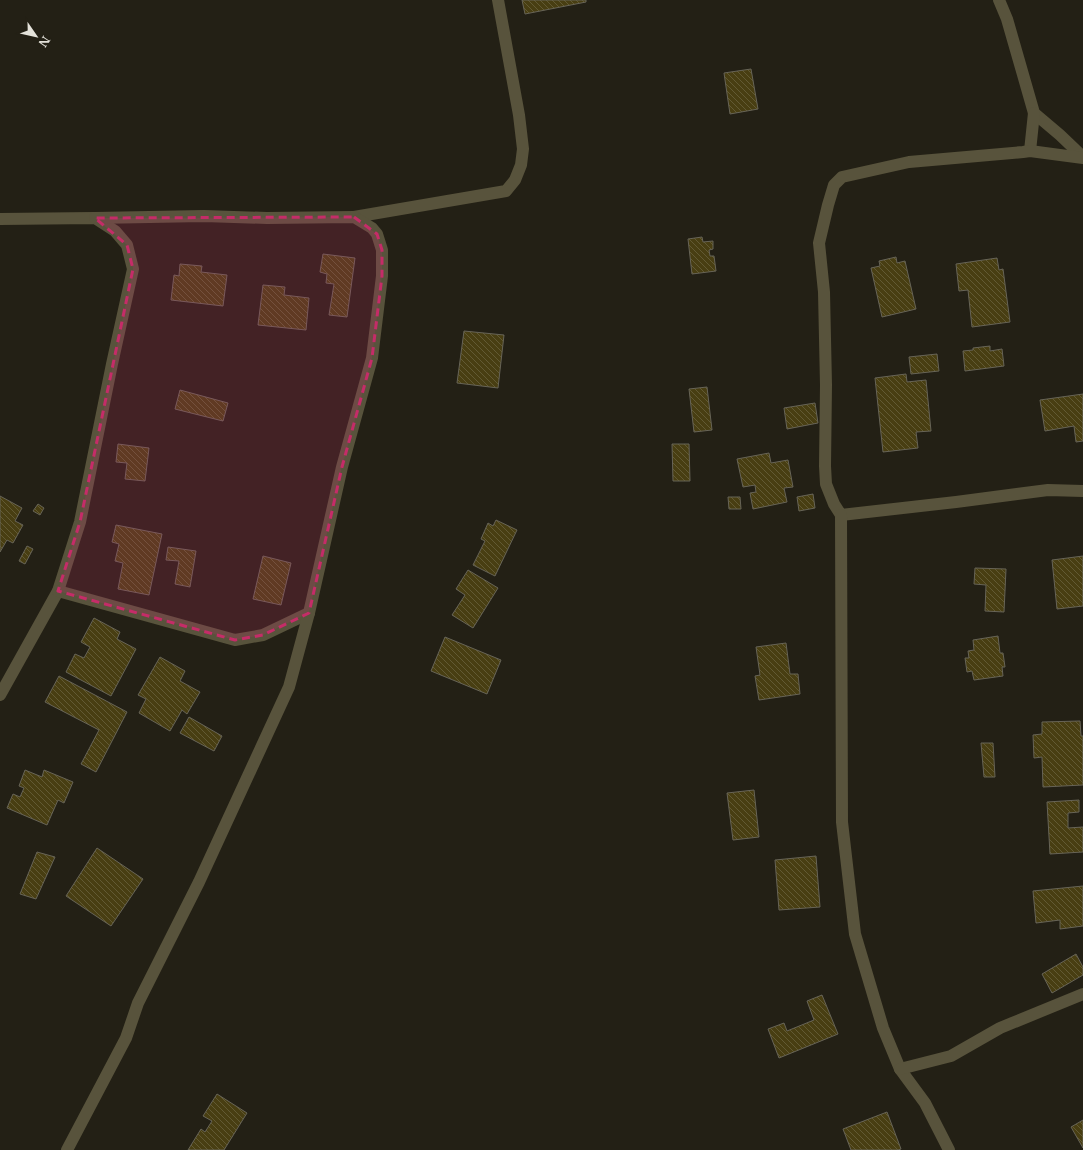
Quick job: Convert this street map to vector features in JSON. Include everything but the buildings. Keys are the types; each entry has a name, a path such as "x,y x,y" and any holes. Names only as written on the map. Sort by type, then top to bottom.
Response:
{"street":[{"path":"0,219 204,216 267,218 354,217 506,191 515,180 521,165 523,149 519,115 498,0"},
{"path":"999,0 1034,113 1030,151"},
{"path":"1034,113 1060,135 1083,158"},
{"path":"949,1150 925,1103 900,1070 883,1028 855,934 842,822 841,515 834,504 826,484 824,292 819,243 834,185 842,177 909,162 1030,151 1083,158"},
{"path":"68,1150 126,1038 138,1003 198,882 289,687 309,613 342,467 372,358 381,284 382,250 377,234 372,228 354,217"},
{"path":"0,695 58,591 80,522 133,269 128,244 115,231 95,218"},
{"path":"841,515 1048,490 1083,491"},
{"path":"58,591 235,640 263,634 309,613"},
{"path":"900,1070 951,1056 1000,1028 1083,994"}],"highlighted area":[{"path":"354,217 377,234 382,250 382,276 372,358 342,467 309,613 263,635 235,640 58,591 80,522 133,269 127,245 95,218"}]}
